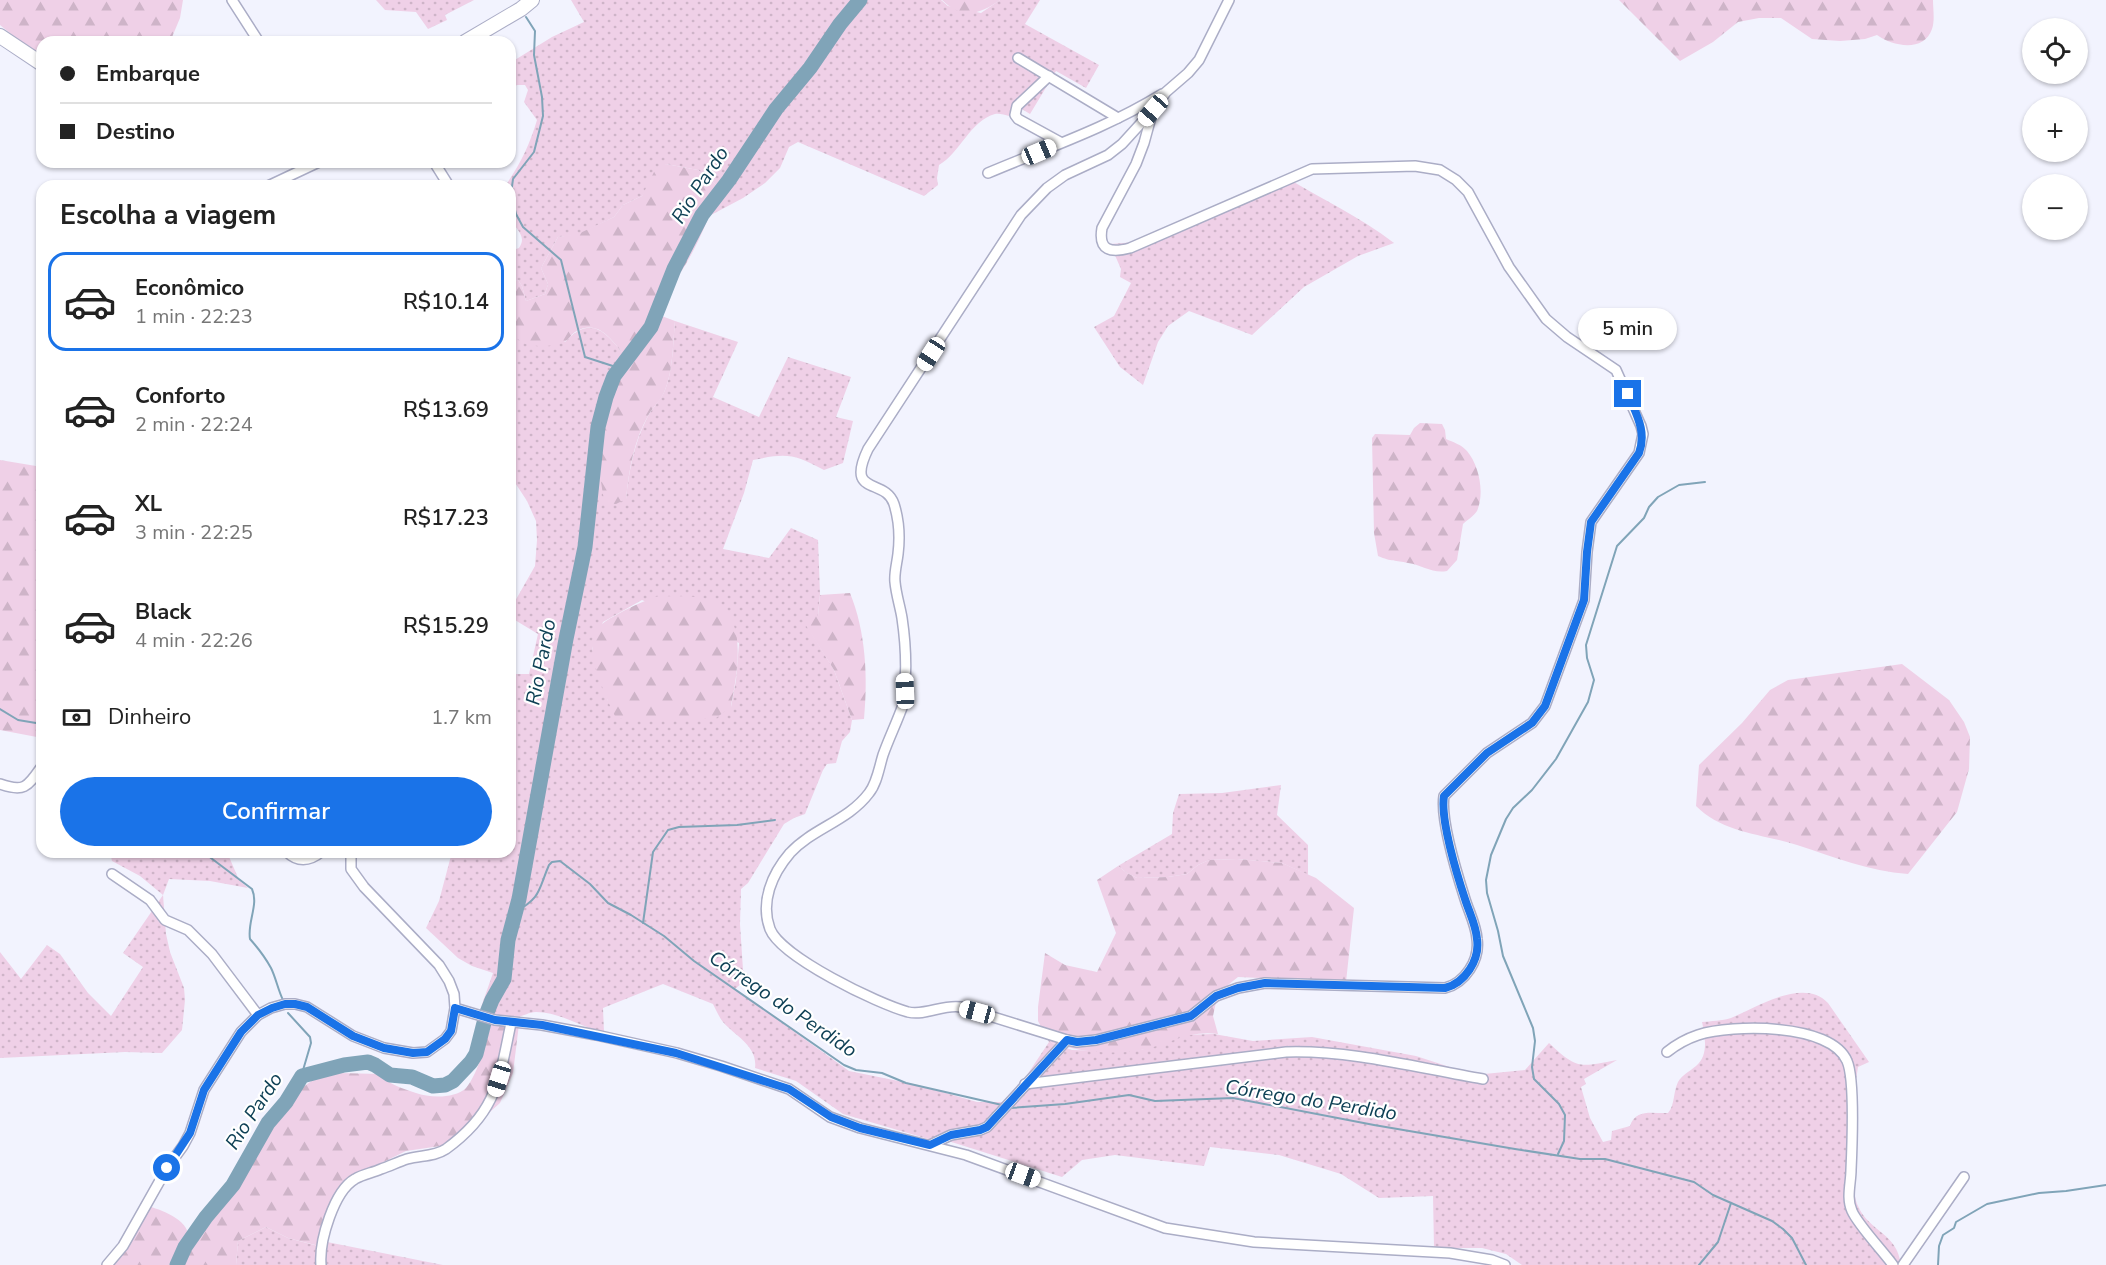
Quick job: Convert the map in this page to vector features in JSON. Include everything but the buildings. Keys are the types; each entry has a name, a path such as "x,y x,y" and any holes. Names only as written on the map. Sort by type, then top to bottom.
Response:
{"street":[{"path":"232,0 255,36"},
{"path":"475,36 532,0"},
{"path":"988,173 1060,142 1090,132 1166,92 1199,60 1229,0"},
{"path":"0,36 36,60"},
{"path":"1018,58 1118,118"},
{"path":"1049,76 1017,106 1015,115 1018,119 1060,142"},
{"path":"1153,110 1136,164 1102,228 1100,238 1103,245 1110,250 1119,251 1130,248 1311,169 1415,166 1440,170 1456,180 1468,192 1509,267 1546,319 1567,337 1616,370 1641,426 1643,443 1639,453 1591,522 1584,600 1545,706 1532,723 1487,753 1444,796 1444,817 1465,900 1478,940 1471,966 1462,980 1454,986 1445,988 1265,983 1238,988 1216,996 1191,1016 1096,1040 1077,1042 952,1006 922,1013 906,1011 857,991 821,972 780,942 771,930 766,903 775,873 791,852 822,828 857,808 871,791 903,705 905,691 903,630 895,581 899,532 897,515 893,501 887,495 865,483 861,476 861,463 864,456 1027,207 1047,188 1065,176 1108,155 1122,144 1166,92"},
{"path":"281,180 306,168"},
{"path":"0,784 21,789 27,786 36,774"},
{"path":"293,858 301,860 311,858"},
{"path":"107,1265 123,1246 167,1168 183,1146 190,1133 204,1090 241,1032 258,1015 285,1004 301,1005 353,1036 384,1048 413,1053 427,1052 445,1039 451,1031 455,1008 454,994 449,981 439,965 364,887 351,868 351,858"},
{"path":"112,874 150,900 165,920 188,930 212,954 258,1015"},
{"path":"455,1008 495,1020 542,1025 596,1035 721,1066 789,1089 831,1117 860,1128 966,1155 1165,1228 1254,1242 1450,1253 1492,1260 1505,1265"},
{"path":"321,1265 320,1256 324,1237 339,1195 354,1179 408,1158 433,1155 443,1151 480,1117 490,1104 495,1092 512,1023"},
{"path":"1667,1052 1680,1042 1700,1034 1741,1028 1763,1028 1799,1032 1834,1046 1841,1052 1850,1069 1849,1202 1855,1216 1893,1265"},
{"path":"930,1145 951,1135 987,1127 1067,1040"},
{"path":"1025,1084 1311,1051 1344,1054 1483,1079"},
{"path":"1903,1265 1964,1177"}],"green space":[{"path":"0,0 183,0 180,18 172,36 36,36 36,54 0,25"},
{"path":"376,0 474,0 445,15 447,20 428,29 416,12 385,10"},
{"path":"571,0 941,0 948,6 981,13 1000,0 1040,0 1025,24 1099,65 1086,88 1056,71 1030,114 1015,105 1009,116 995,114 979,123 953,153 939,165 938,185 924,196 798,142 789,147 780,168 765,183 711,215 719,187 698,170 666,164 642,196 623,205 614,217 578,235 558,237 541,268 548,284 545,294 526,301 522,286 516,280 516,249 519,248 522,239 516,227 516,180 509,180 524,154 537,120 524,102 528,90 525,85 516,86 516,59 552,37 584,22"},
{"path":"942,0 1000,0 985,9 971,13 956,10"},
{"path":"1619,0 1933,0 1933,22 1928,37 1922,42 1907,45 1891,42 1877,35 1865,39 1840,41 1812,39 1781,18 1759,18 1738,22 1713,42 1680,61"},
{"path":"666,164 698,170 719,187 692,254 673,284 651,312 675,321 670,374 664,393 649,414 636,444 626,499 616,504 605,503 600,458 603,426 624,355 609,337 591,327 575,332 565,341 555,345 535,346 516,338 516,280 522,286 526,301 545,294 548,284 541,268 558,237 578,234 614,217 623,205 642,196 656,168"},
{"path":"1285,177 1354,216 1394,243 1358,256 1304,287 1252,335 1189,311 1168,326 1158,342 1143,385 1120,367 1094,327 1114,316 1131,283 1120,277 1121,269 1110,244 1136,242"},
{"path":"675,321 738,342 713,397 759,417 788,357 851,377 836,417 853,421 843,463 824,470 790,456 753,460 744,493 723,549 769,558 791,528 818,540 820,594 818,616 801,616 834,670 852,720 850,732 842,741 836,763 827,764 823,770 805,814 784,824 748,883 741,889 740,924 743,970 750,976 735,989 849,1071 918,1085 977,1102 1009,1102 1049,1042 1072,1050 1107,1051 1141,1050 1183,1035 1214,1034 1253,1041 1312,1037 1416,1056 1474,1075 1525,1070 1549,1043 1567,1058 1580,1064 1617,1060 1584,1079 1586,1084 1581,1087 1590,1118 1603,1142 1611,1140 1612,1131 1630,1126 1633,1120 1641,1114 1668,1113 1678,1082 1703,1057 1705,1045 1702,1022 1728,1019 1780,997 1794,993 1806,993 1818,996 1828,1003 1869,1062 1858,1067 1856,1080 1854,1179 1856,1200 1863,1215 1894,1246 1901,1265 1522,1265 1506,1254 1482,1248 1434,1248 1433,1196 1379,1198 1341,1174 1279,1155 1210,1147 1204,1166 1115,1155 1082,1160 1062,1177 942,1139 935,1141 843,1114 796,1081 755,1068 755,1060 749,1047 723,1022 713,1004 663,984 603,1008 604,1032 545,1013 533,1012 512,1017 479,1013 493,973 472,966 458,958 426,928 439,901 450,858 516,858 516,674 529,674 538,634 516,621 516,599 535,566 537,540 536,521 516,484 516,337 565,342 583,329 598,329 611,339 624,355 623,366 615,382 602,434 626,499 635,447 647,418 663,394 671,365","holes":["642,600 739,643 731,707 608,701 592,648 603,622"]},
{"path":"1420,423 1442,424 1446,439 1467,451 1475,464 1480,480 1477,511 1463,524 1457,560 1447,571 1442,572 1378,556 1374,533 1372,438 1375,434 1410,435"},
{"path":"0,460 36,466 36,737 0,730"},
{"path":"850,593 860,623 866,671 864,719 852,720 834,670 800,616 818,616 820,595"},
{"path":"659,596 706,599 720,606 730,616 738,645 736,678 731,707 716,718 649,721 616,718 612,710 594,662 592,639 595,631 614,616"},
{"path":"1902,664 1949,700 1964,722 1970,737 1969,769 1957,812 1908,874 1865,867 1797,845 1744,832 1718,822 1696,806 1699,765 1742,723 1770,690 1788,680"},
{"path":"1281,785 1277,815 1308,845 1308,875 1282,863 1237,859 1209,860 1187,874 1168,877 1137,878 1118,866 1172,834 1173,813 1179,794 1222,793"},
{"path":"111,858 230,858 239,880 248,888 210,881 169,879 163,895 140,876 112,861"},
{"path":"1237,859 1282,863 1316,878 1354,908 1346,982 1238,977 1218,993 1213,1016 1218,1034 1197,1034 1151,1048 1118,1053 1082,1050 1049,1042 1038,1021 1045,953 1065,965 1097,972 1116,933 1097,880 1118,866 1137,878 1168,877 1187,874 1209,860"},
{"path":"163,895 166,934 170,952 184,988 185,1000 182,1030 162,1053 125,1052 0,1058 0,952 21,979 47,945 60,954 88,993 111,1016 143,967 123,953"},
{"path":"520,1016 513,1073 500,1103 454,1144 406,1151 359,1174 342,1191 328,1230 328,1240 323,1247 288,1238 266,1227 238,1241 236,1265 111,1265 122,1247 134,1218 143,1205 176,1218 188,1233 207,1217 240,1170 254,1143 275,1116 314,1079 339,1073 380,1074 396,1086 422,1095 435,1097 455,1094 466,1088 475,1073 493,1018"},
{"path":"266,1227 288,1238 322,1247 327,1242 443,1265 236,1265 238,1241"}],"waterway":[{"name":"Rio Pardo","path":"177,1265 185,1247 233,1185 268,1123 286,1102 302,1076 344,1065 368,1062 390,1075 412,1077 433,1086 445,1085 453,1081 476,1054 486,1015 504,979 508,940 519,899 585,547 598,427 606,397 614,376 651,327 674,269 702,215 729,180 776,109 810,68 840,24 860,0"},
{"path":"513,180 534,152 543,116 534,55 535,31 526,17"},
{"path":"516,214 523,227 561,260 585,357 619,368"},
{"path":"1558,1154 1564,1141 1565,1115 1559,1104 1534,1079 1533,1028 1503,956 1487,893 1486,880 1491,855 1506,819 1556,759 1588,702 1594,680 1587,658 1586,645 1617,546 1644,518 1649,507 1658,497 1679,485 1705,482"},
{"path":"0,709 18,720 36,723"},
{"path":"643,923 653,852 668,830 679,827 737,825 775,820"},
{"path":"211,858 252,889 254,907 250,939 271,968 283,1000"},
{"name":"Córrego do Perdido","path":"515,912 535,897 549,865 560,861 590,884 608,903 664,936 694,961 844,1065 856,1070 882,1073 906,1083 1002,1105"},
{"path":"288,1013 310,1037 311,1043 301,1077"},
{"name":"Córrego do Perdido","path":"1010,1108 1065,1104 1129,1095 1155,1101 1233,1098 1515,1149 1580,1159 1605,1159 1694,1182 1713,1195 1772,1221 1792,1238 1806,1265"},
{"path":"1938,1265 1939,1246 1943,1235 1954,1228 1956,1222 1987,1204 2039,1193 2106,1185"},
{"path":"1699,1265 1718,1242 1731,1203"}],"route":[{"path":"167,1168 190,1133 204,1090 241,1032 258,1015 285,1004 307,1007 353,1036 384,1048 413,1053 427,1052 445,1039 451,1031 455,1008 495,1020 542,1025 596,1035 721,1066 789,1089 831,1117 860,1128 930,1145 951,1135 987,1127 1067,1040 1077,1042 1096,1040 1191,1016 1216,996 1238,988 1265,983 1445,988 1454,986 1462,980 1471,966 1478,940 1465,900 1444,817 1444,796 1487,753 1532,723 1545,706 1584,600 1591,522 1639,453 1643,443 1641,426 1628,394"}]}
